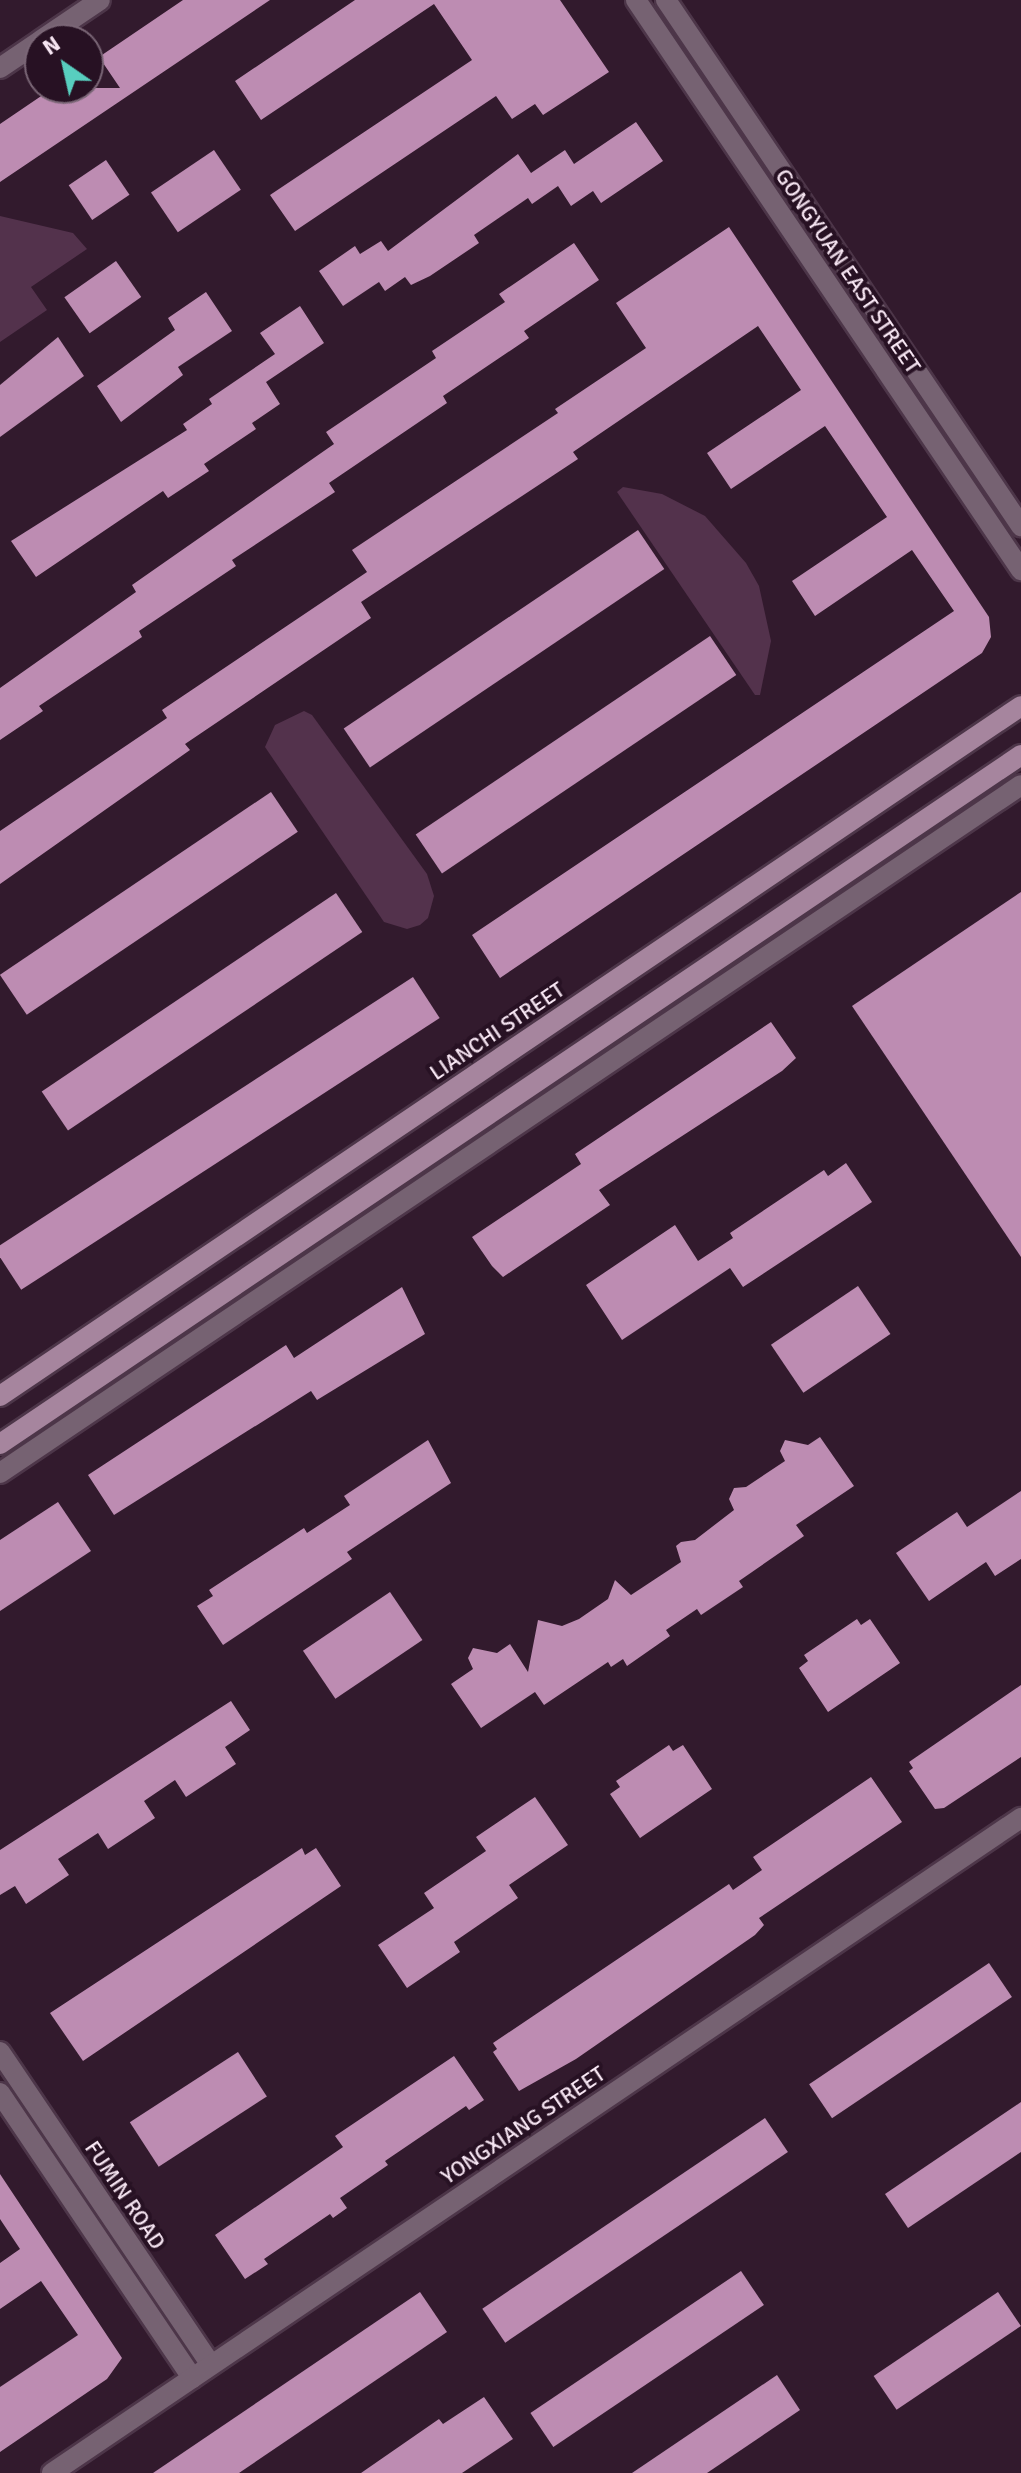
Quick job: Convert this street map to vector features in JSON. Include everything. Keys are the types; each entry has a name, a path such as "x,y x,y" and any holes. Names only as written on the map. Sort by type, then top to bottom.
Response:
{"main road":[{"name":"LIANCHI STREET","path":"0,1396 1021,706"},
{"path":"0,1444 1021,755"}],"street":[{"path":"64,24 100,0"},
{"name":"GONGYUAN EAST STREET","path":"636,0 1021,570"},
{"name":"GONGYUAN EAST STREET","path":"666,0 1021,526"},
{"path":"0,68 24,51"},
{"path":"0,1473 1021,785"},
{"name":"YONGXIANG STREET","path":"52,2473 1021,1818"},
{"name":"FUMIN ROAD","path":"0,2052 211,2365"},
{"path":"0,2093 192,2378"}],"shaded area":[{"path":"0,216 73,233 87,249 31,287 47,310 0,342"},
{"path":"623,487 662,494 705,516 746,563 759,586 771,641 760,695 755,695 617,492"},
{"path":"304,711 312,715 427,874 434,896 428,918 420,925 407,929 384,922 265,747 275,725"}],"building":[{"path":"183,0 270,0 0,182 0,124 29,104 104,104 104,88 120,88 104,64 104,54"},
{"path":"355,0 560,0 609,72 543,115 535,104 512,119 496,96 295,231 270,195 472,60 434,4 261,120 235,81"},
{"path":"636,122 663,161 601,203 593,191 571,206 558,186 532,204 528,198 474,235 479,243 430,276 411,285 405,277 385,291 379,282 343,306 319,271 355,246 360,254 381,241 388,251 518,154 531,173 565,150 574,164"},
{"path":"214,150 241,190 178,232 151,192"},
{"path":"106,160 129,195 92,220 69,185"},
{"path":"729,227 989,617 991,637 982,653 500,978 472,935 954,611 912,550 815,616 792,581 887,517 825,426 731,489 707,453 801,390 758,326 573,452 578,459 361,602 371,618 185,744 190,750 0,884 0,831 167,718 162,710 367,572 352,550 558,413 555,409 646,348 616,303"},
{"path":"574,243 599,280 524,331 529,338 443,396 447,403 329,483 335,492 232,560 236,566 139,631 142,637 39,706 43,711 0,740 0,688 136,592 132,585 334,444 326,432 436,358 432,351 505,302 499,294"},
{"path":"116,261 141,297 90,333 64,297"},
{"path":"206,292 232,331 178,367 183,375 121,422 97,386 175,330 168,318"},
{"path":"300,306 324,343 266,382 280,404 252,423 256,429 204,464 209,471 168,498 163,491 36,577 11,541 187,430 183,424 212,404 209,399 275,354 260,333"},
{"path":"58,337 84,376 0,437 0,385"},
{"path":"638,530 664,569 370,767 344,729"},
{"path":"710,636 736,675 442,873 416,835"},
{"path":"271,792 298,832 27,1015 0,975"},
{"path":"1021,892 1021,1257 852,1006"},
{"path":"336,893 362,932 68,1130 42,1092"},
{"path":"413,977 440,1018 21,1290 0,1257 0,1245"},
{"path":"771,1022 796,1058 782,1071 599,1190 610,1205 503,1277 492,1266 472,1237 581,1164 575,1154"},
{"path":"846,1163 872,1202 743,1287 730,1268 622,1340 586,1285 675,1225 698,1261 733,1238 730,1233 824,1170 828,1176"},
{"path":"858,1286 890,1334 803,1393 771,1345"},
{"path":"402,1287 425,1334 317,1400 311,1391 114,1515 88,1475 286,1345 294,1358"},
{"path":"820,1437 854,1486 796,1525 804,1536 739,1581 743,1587 701,1615 697,1609 666,1630 670,1636 627,1666 623,1659 611,1667 608,1662 544,1705 535,1692 481,1728 451,1684 473,1669 468,1658 473,1648 497,1653 510,1644 528,1672 538,1620 562,1626 579,1619 608,1599 615,1580 631,1595 681,1562 676,1546 695,1540 734,1510 729,1499 734,1488 746,1487 785,1461 780,1451 785,1440 808,1445"},
{"path":"428,1440 451,1483 347,1552 352,1559 223,1645 197,1606 213,1596 209,1590 304,1528 307,1533 350,1505 344,1496"},
{"path":"1021,1491 1021,1559 995,1576 986,1562 929,1601 896,1553 957,1512 967,1527"},
{"path":"58,1502 91,1551 0,1611 0,1540"},
{"path":"390,1592 422,1640 335,1699 303,1651"},
{"path":"857,1619 861,1625 870,1619 900,1663 828,1712 799,1668 808,1661 804,1655"},
{"path":"1021,1685 1021,1757 944,1808 935,1809 909,1771 913,1768 909,1762"},
{"path":"231,1701 250,1730 225,1747 236,1764 186,1797 175,1780 144,1801 155,1818 108,1849 98,1833 58,1859 69,1875 26,1904 15,1886 0,1895 0,1850"},
{"path":"669,1745 673,1751 683,1745 712,1789 640,1838 610,1794 620,1787 616,1781"},
{"path":"871,1777 902,1822 759,1918 764,1925 755,1935 576,2059 519,2091 493,2052 497,2049 493,2043 729,1884 733,1890 762,1870 753,1857"},
{"path":"535,1797 568,1845 509,1885 518,1898 454,1942 460,1952 407,1988 378,1945 434,1908 424,1893 486,1851 476,1837"},
{"path":"302,1848 305,1855 316,1848 341,1886 83,2061 50,2013"},
{"path":"989,1963 1012,1997 832,2118 809,2084"},
{"path":"238,2052 267,2096 159,2167 130,2122"},
{"path":"454,2056 484,2100 469,2110 466,2106 385,2161 388,2165 340,2198 347,2208 333,2218 330,2214 264,2259 268,2264 245,2279 215,2235 343,2147 335,2136"},
{"path":"1021,2102 1021,2152 908,2228 885,2194"},
{"path":"765,2118 788,2152 505,2343 482,2309"},
{"path":"0,2174 122,2358 107,2379 0,2452 0,2387 78,2335 41,2281 0,2309 0,2263 20,2249 0,2219"},
{"path":"741,2271 764,2305 553,2447 530,2413"},
{"path":"420,2292 447,2332 239,2473 153,2473"},
{"path":"998,2292 1021,2326 897,2410 874,2376"},
{"path":"777,2375 800,2410 707,2473 632,2473"},
{"path":"484,2397 513,2439 462,2473 361,2473 439,2419 443,2424"}]}
